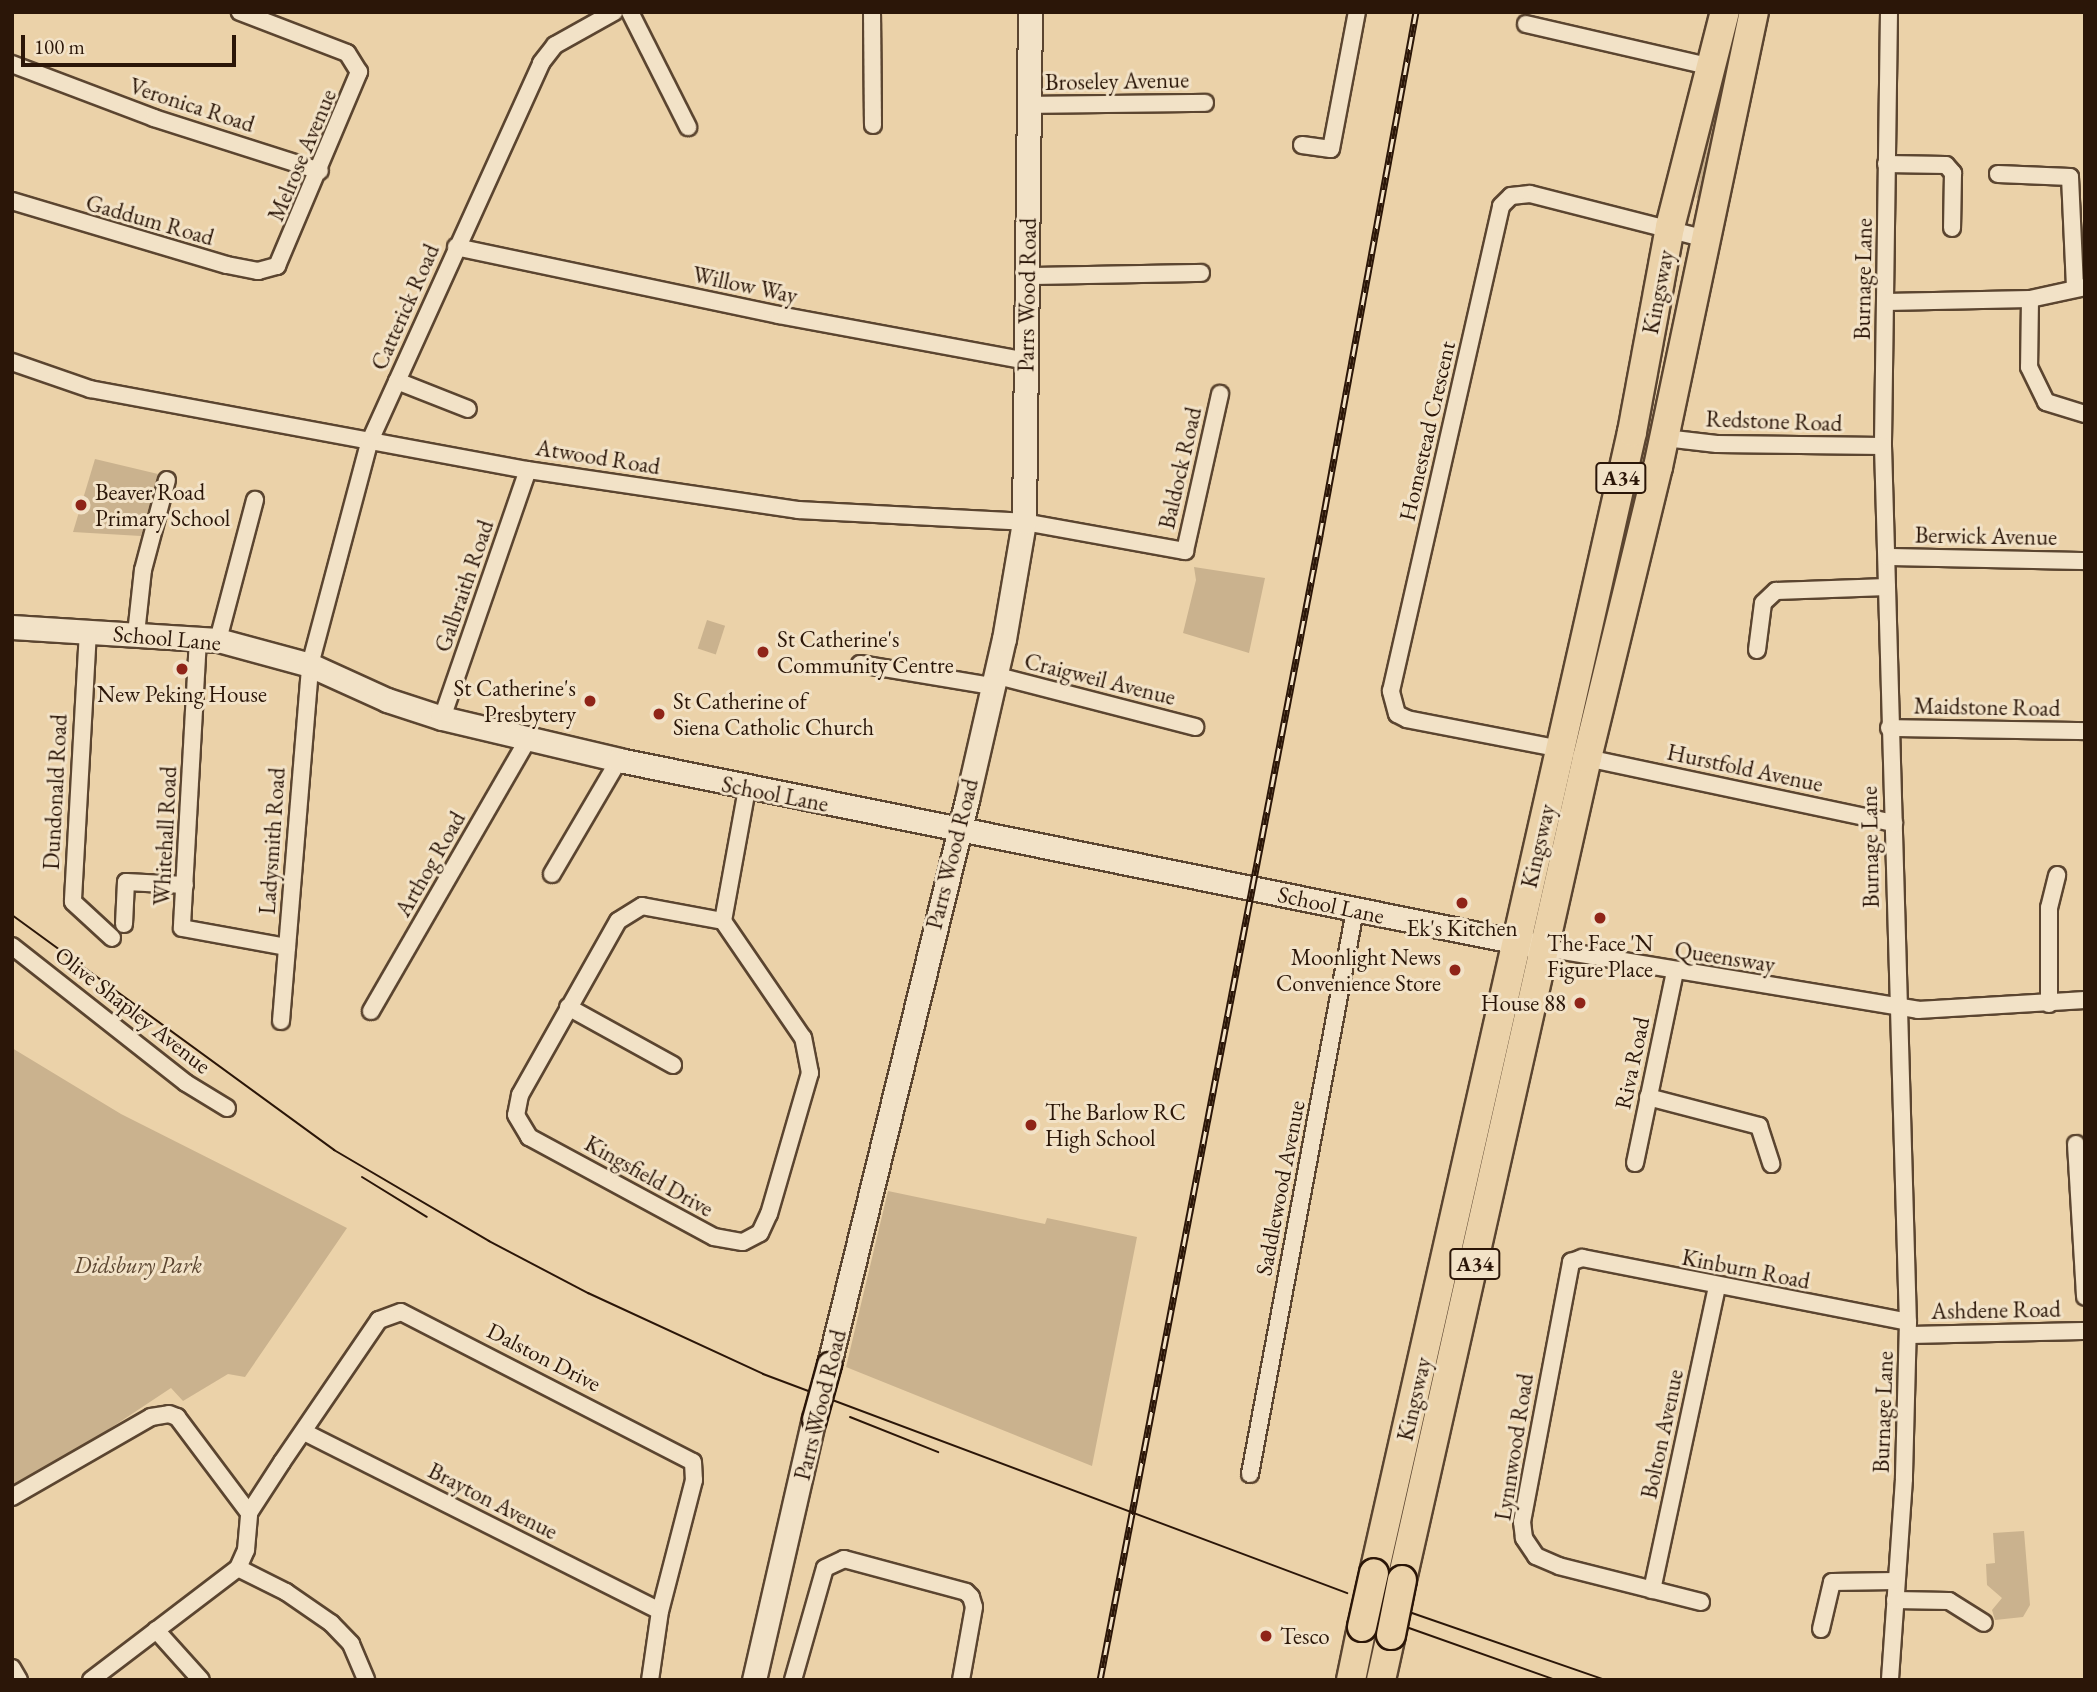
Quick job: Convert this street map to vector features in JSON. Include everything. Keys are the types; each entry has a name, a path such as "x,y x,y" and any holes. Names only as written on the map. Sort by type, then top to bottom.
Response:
{"highway":[{"name":"Kingsway","path":"1381,1680 1545,948 1574,753 1670,228 1725,12"},
{"name":"Kingsway","path":"1351,1680 1515,942 1574,753 1665,438 1754,12"}],"street":[{"name":"Melrose Avenue","path":"240,12 354,59 358,81 277,266"},
{"name":"Catterick Road","path":"310,665 369,443 456,247 545,56 572,34 614,12"},
{"path":"630,12 688,127"},
{"path":"872,12 873,125"},
{"name":"Parrs Wood Road","path":"754,1680 814,1419 960,830 1024,522 1030,12"},
{"path":"1302,145 1331,149 1357,12"},
{"name":"Burnage Lane","path":"1889,12 1883,446 1908,1328 1904,1479 1890,1680"},
{"path":"1526,24 1712,67"},
{"name":"Veronica Road","path":"12,64 154,118 320,171"},
{"name":"Broseley Avenue","path":"1029,105 1205,103"},
{"path":"1886,164 1946,165 1953,173 1952,228"},
{"path":"1886,302 2030,299 2080,287 2070,177 1998,174"},
{"name":"Homestead Crescent","path":"1574,753 1407,719 1398,714 1391,691 1503,203 1516,194 1530,194 1707,239"},
{"name":"Gaddum Road","path":"12,201 227,265 258,271 277,266"},
{"name":"Willow Way","path":"456,247 779,315 1027,362"},
{"path":"1028,276 1201,273"},
{"path":"2030,299 2029,367 2046,402 2085,414"},
{"name":"Atwood Road","path":"12,362 90,389 369,443 528,470 798,510 1024,522 1185,551"},
{"path":"397,381 468,409"},
{"name":"Baldock Road","path":"1185,551 1220,394"},
{"name":"Redstone Road","path":"1665,438 1717,444 1883,446"},
{"name":"Galbraith Road","path":"442,718 528,470"},
{"path":"136,634 143,570 167,480"},
{"name":"Whitehall Road","path":"255,500 208,639 182,928 287,947"},
{"name":"Berwick Avenue","path":"1887,557 2085,561"},
{"path":"1757,650 1763,603 1776,591 1887,587"},
{"name":"School Lane","path":"12,627 208,639 310,665 387,700 442,718 528,739 747,789 1545,948"},
{"name":"Dundonald Road","path":"88,631 73,902 112,938"},
{"name":"Craigweil Avenue","path":"860,664 993,680 1195,727"},
{"name":"Ladysmith Road","path":"281,1021 310,665"},
{"name":"Maidstone Road","path":"1889,728 2085,731"},
{"name":"Arthog Road","path":"371,1011 528,739"},
{"name":"Hurstfold Avenue","path":"1574,753 1894,823"},
{"path":"552,874 619,760"},
{"path":"723,921 747,789"},
{"path":"2049,1004 2049,908 2057,875"},
{"path":"124,924 126,881 185,885"},
{"name":"Kingsfield Drive","path":"642,906 723,921 803,1038 809,1057 806,1087 769,1214 755,1237 743,1242 714,1237 524,1132 516,1115 519,1098 613,926 627,913 642,906"},
{"name":"Saddlewood Avenue","path":"1250,1474 1354,910"},
{"name":"Olive Shapley Avenue","path":"12,946 186,1083 227,1108"},
{"name":"Queensway","path":"1545,948 1675,972 1898,1005"},
{"name":"Riva Road","path":"1635,1163 1675,972"},
{"path":"1898,1005 1918,1010 2085,1000"},
{"path":"568,1007 673,1065"},
{"path":"1648,1097 1759,1126 1771,1164"},
{"path":"2076,1144 2085,1297"},
{"name":"Kinburn Road","path":"1577,1259 1908,1328"},
{"name":"Lynnwood Road","path":"1577,1259 1569,1267 1522,1532 1531,1551 1545,1560 1701,1602"},
{"name":"Bolton Avenue","path":"1652,1590 1717,1288"},
{"name":"Dalston Drive","path":"238,1568 246,1549 250,1513 379,1320 401,1312 690,1458 694,1480 660,1611 650,1680"},
{"name":"Ashdene Road","path":"1908,1328 2085,1331"},
{"path":"12,1497 151,1417 177,1416 250,1513"},
{"name":"Brayton Avenue","path":"304,1432 660,1611"},
{"path":"793,1680 825,1568 844,1559 965,1592 971,1597 974,1607 961,1680"},
{"path":"91,1680 238,1568 286,1592 331,1623 351,1644 366,1680"},
{"path":"1821,1629 1832,1582 1895,1581"},
{"path":"1895,1600 1949,1601 1984,1623"},
{"path":"156,1630 201,1680"},
{"path":"12,1668 19,1680"}],"green space":[{"path":"1715,92 1726,94 1707,200 1696,198"},
{"path":"95,459 158,474 141,536 73,532"},
{"path":"1194,567 1265,578 1249,653 1183,633 1196,580"},
{"path":"707,620 725,626 716,654 698,649"},
{"name":"Didsbury Park","path":"12,1048 121,1114 347,1228 245,1377 228,1374 183,1401 171,1388 91,1441 12,1485"},
{"path":"888,1191 1045,1224 1047,1218 1137,1237 1092,1466 846,1367"},
{"path":"2024,1531 2030,1605 2023,1617 1995,1620 1992,1610 2002,1598 1987,1585 1986,1564 1995,1563 1993,1533"}],"tram line":[{"path":"12,915 334,1150 489,1241 588,1293 763,1374 1347,1593"},
{"path":"362,1177 427,1217"},
{"path":"850,1417 938,1452"},
{"path":"1412,1613 1606,1680"},
{"path":"1409,1628 1556,1680"}],"railway":[{"path":"1100,1680 1320,535 1416,12"}],"place":[{"name":"Beaver Road Primary School","path":"81,505"},
{"name":"St Catherine's Community Centre","path":"763,652"},
{"name":"New Peking House","path":"182,669"},
{"name":"St Catherine's Presbytery","path":"590,701"},
{"name":"St Catherine of Siena Catholic Church","path":"659,714"},
{"name":"Ek's Kitchen","path":"1462,903"},
{"name":"The Face 'N Figure Place","path":"1600,918"},
{"name":"Moonlight News Convenience Store","path":"1455,970"},
{"name":"House 88","path":"1580,1003"},
{"name":"The Barlow RC High School","path":"1031,1125"},
{"name":"Tesco","path":"1266,1636"}]}
